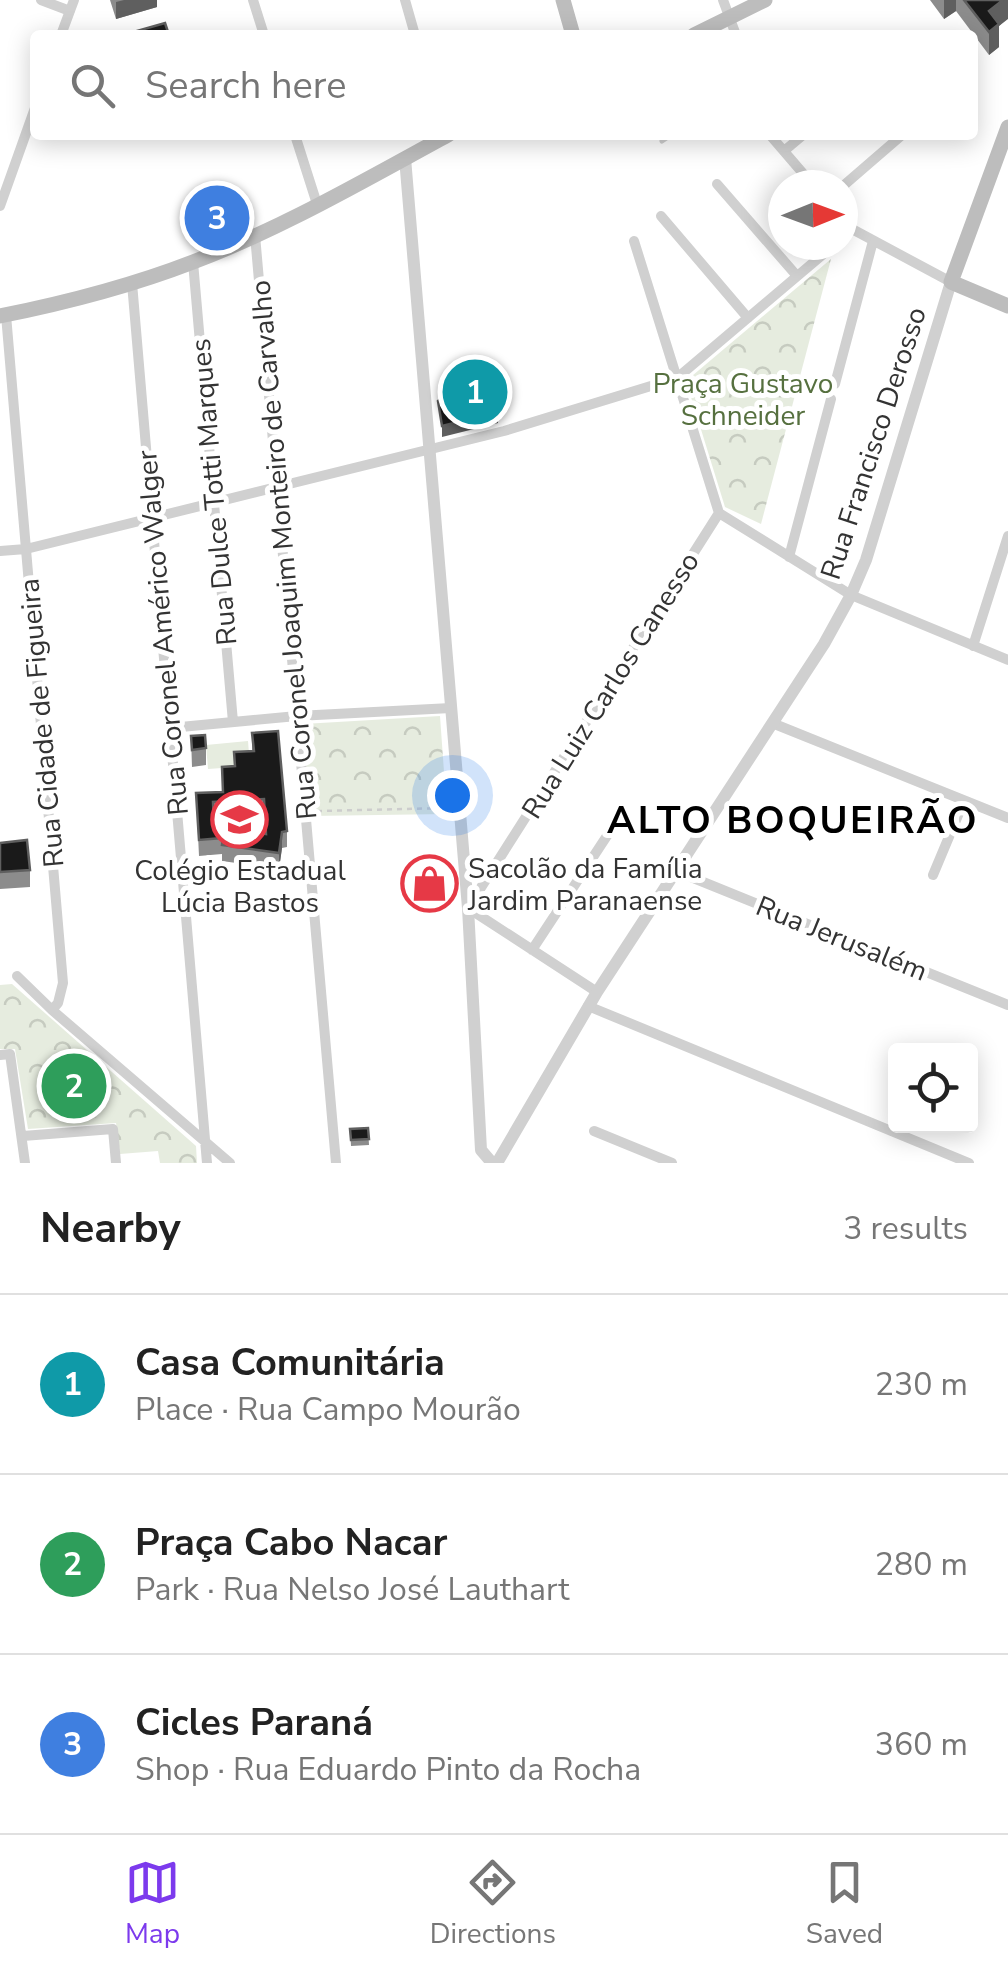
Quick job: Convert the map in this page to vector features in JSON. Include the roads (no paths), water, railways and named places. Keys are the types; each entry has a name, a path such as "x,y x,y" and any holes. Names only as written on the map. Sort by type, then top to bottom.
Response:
{"main road":[{"path":"562,0 571,30"},
{"path":"704,30 764,0"},
{"name":"Rua Francisco Derosso","path":"950,282 1008,128"},
{"path":"3,315 132,283 193,262 255,235 438,140"},
{"path":"950,282 1008,306"}],"street":[{"path":"41,0 72,5 64,30"},
{"path":"253,0 262,30"},
{"path":"404,0 413,30"},
{"path":"723,0 734,30"},
{"path":"1,198 30,133"},
{"path":"297,140 317,204"},
{"path":"774,140 800,170"},
{"path":"784,152 797,140"},
{"path":"858,173 896,140"},
{"path":"405,158 468,908 481,1150 495,1163"},
{"path":"718,184 797,276"},
{"path":"661,216 748,318"},
{"name":"Rua Coronel Joaquim Monteiro de Carvalho","path":"255,235 336,1163"},
{"path":"858,236 950,282"},
{"path":"634,241 719,513 851,596 1008,660"},
{"path":"835,384 873,241"},
{"path":"0,551 26,549 430,450 677,378 816,260"},
{"name":"Rua Dulce Totti Marques","path":"193,262 233,722"},
{"name":"Rua Francisco Derosso","path":"495,1163 588,1006 824,644 851,596 866,560 950,282"},
{"name":"Rua Coronel Américo Walger","path":"132,283 207,1163"},
{"name":"Rua Cidade de Figueira","path":"3,315 63,983 52,1010"},
{"path":"789,557 831,399"},
{"name":"Rua Luiz Carlos Canesso","path":"468,908 719,513"},
{"path":"973,646 1008,536"},
{"path":"170,728 451,708"},
{"path":"772,724 1008,818"},
{"path":"933,875 964,801"},
{"path":"532,950 620,816"},
{"name":"Rua Jerusalém","path":"676,871 1008,1004"},
{"path":"468,908 597,992"},
{"path":"17,976 230,1163"},
{"path":"588,1006 968,1163"},
{"path":"5,1055 25,1163"},
{"path":"23,1136 113,1128 116,1163"},
{"path":"594,1131 643,1158 672,1163"}],"place":[{"name":"Cicles Paraná","path":"217,218"},
{"name":"Casa Comunitária","path":"475,392"},
{"name":"Colégio Estadual Lúcia Bastos","path":"240,819"},
{"name":"Sacolão da Família Jardim Paranaense","path":"429,884"},
{"name":"Praça Cabo Nacar","path":"74,1086"}],"district":[{"name":"ALTO BOQUEIRÃO","path":"793,820"}],"park label":[{"name":"Praça Gustavo Schneider","path":"743,399"}]}
